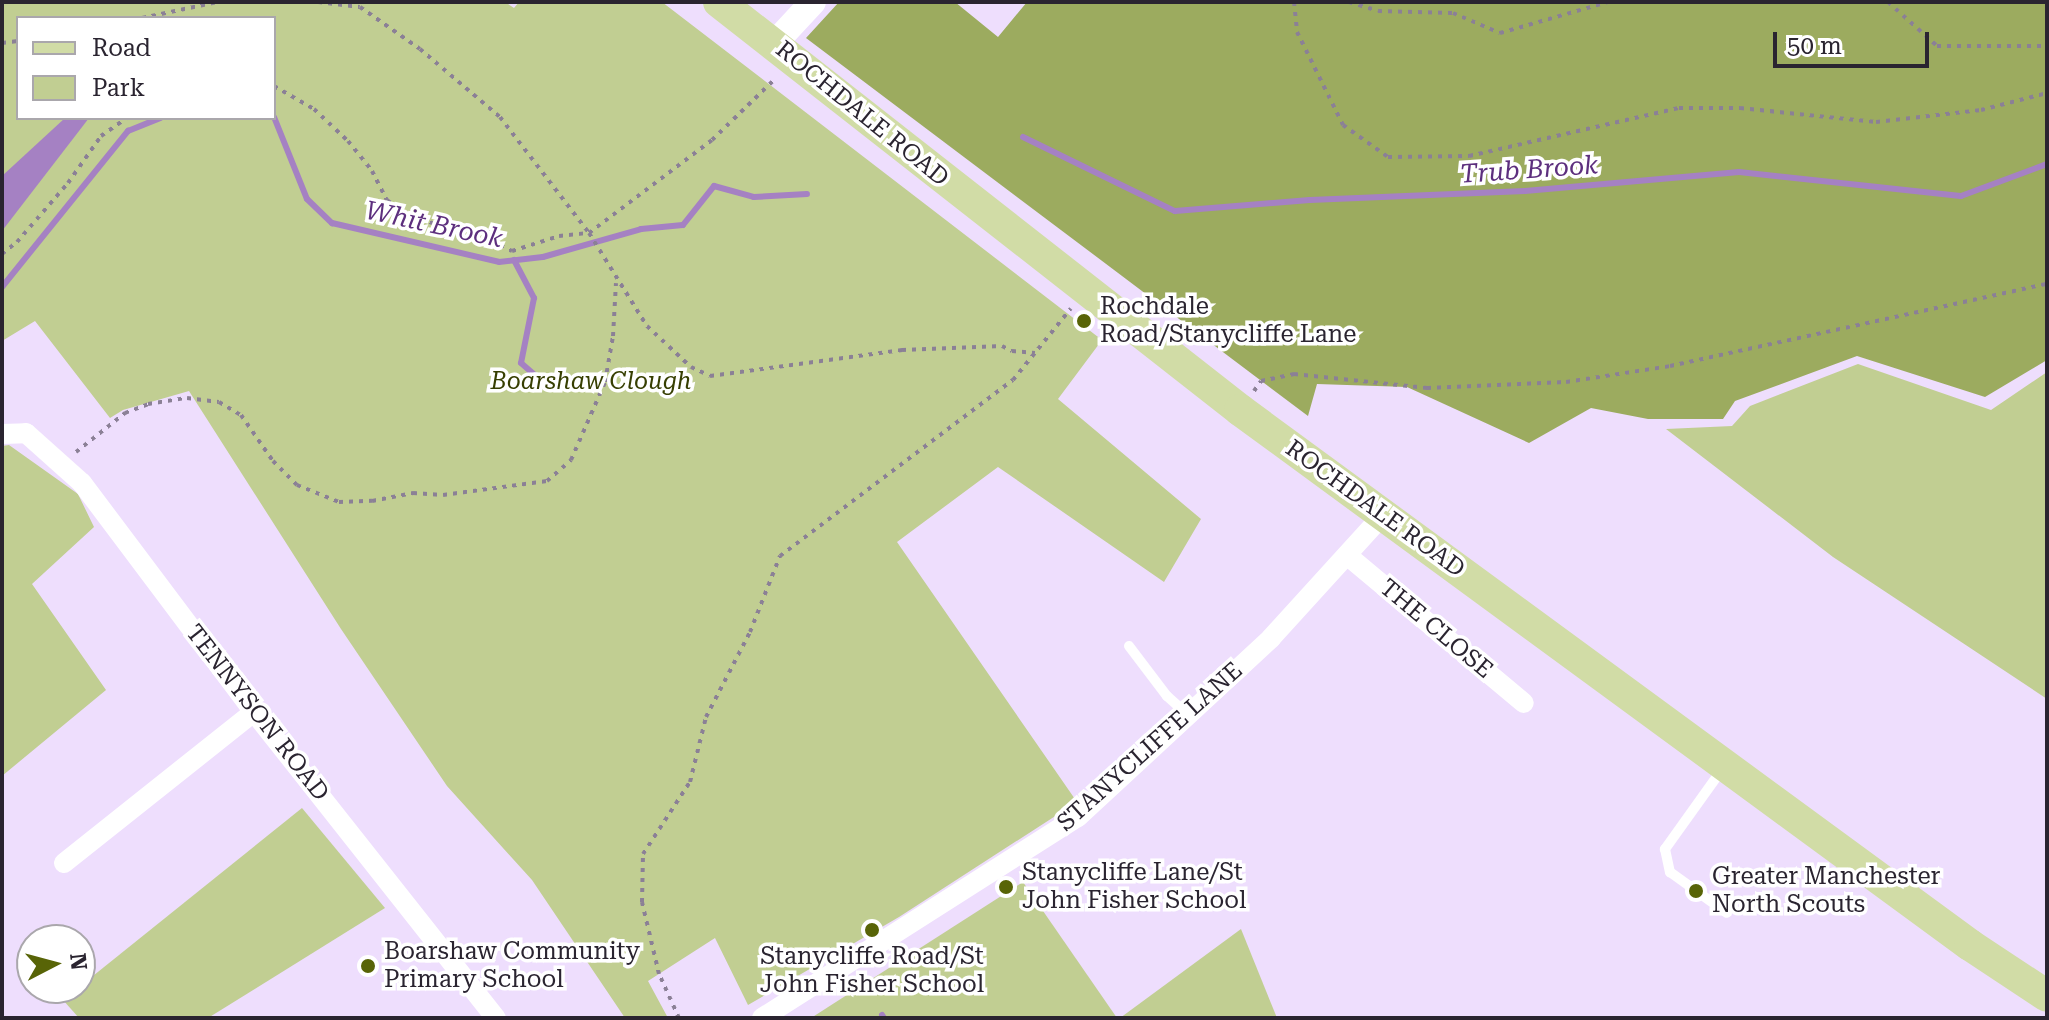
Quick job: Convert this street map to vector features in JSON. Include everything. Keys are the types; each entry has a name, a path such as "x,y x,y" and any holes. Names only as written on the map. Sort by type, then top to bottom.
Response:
{"main road":[{"name":"ROCHDALE ROAD","path":"719,2 1240,410 1970,945 2047,996"}],"street":[{"path":"784,53 813,2"},
{"name":"TENNYSON ROAD","path":"2,434 26,433 82,483 254,712 496,1018"},
{"name":"STANYCLIFFE LANE","path":"762,1018 1078,817 1271,638 1384,514"},
{"name":"THE CLOSE","path":"1348,556 1524,703"},
{"path":"64,863 254,712"}],"lane":[{"path":"1129,646 1167,696 1188,715"},
{"path":"1724,766 1665,849 1670,872 1727,913"}],"path":[{"path":"151,16 217,2"},
{"path":"318,2 360,7 500,117 590,234 600,255 647,326 691,367 710,376 902,350 1002,346 1012,351 1035,353"},
{"path":"1294,2 1297,32 1343,125 1388,157 1469,156 1679,108 1740,108 1876,122 1981,110 2047,93"},
{"path":"1349,2 1378,11 1453,13 1500,33 1608,2"},
{"path":"1888,2 1937,46 2047,46"},
{"path":"276,87 314,109 348,141 372,171 387,200 402,211 447,229 473,233 512,251 559,236 590,234 712,140 784,53"},
{"path":"2,254 17,242 68,183 101,136 124,120"},
{"path":"62,464 125,413 148,404 187,398 219,402 241,415 273,461 297,485 339,502 372,501 413,493 443,495 547,481 571,460 605,382 613,336 616,280"},
{"path":"1261,381 1294,374 1427,388 1566,382 1670,366 2047,284"},
{"path":"679,1018 659,974 642,902 643,854 690,782 706,717 750,632 780,556 1013,380 1085,290"}],"green space":[{"name":"Boarshaw Clough","path":"2,2 505,2 514,8 519,2 662,2 1102,340 1058,399 1201,519 1164,582 998,467 897,542 1077,802 899,917 748,1005 715,938 648,981 668,1018 625,1018 532,880 447,786 341,629 189,391 123,410 110,418 35,321 2,341"},
{"path":"839,2 955,2 998,37 1027,2 2047,2 2047,360 1985,397 1857,356 1735,401 1723,419 1648,419 1591,408 1529,443 1407,387 1317,384 1308,416 806,38"},
{"path":"1858,364 1991,410 2047,372 2047,699 1833,557 1666,429 1732,426 1750,406"},
{"path":"9,445 78,494 94,527 32,584 106,690 2,776 2,446"},
{"path":"302,808 385,908 208,1018 79,1018 67,1004 96,1004 96,973"},
{"path":"1023,882 1117,1018 811,1018"},
{"path":"1241,929 1277,1018 1120,1018"}],"shaded area":[{"path":"63,120 87,120 2,231 2,176"}],"waterway":[{"name":"Whit Brook","path":"2,287 128,131 155,120"},
{"name":"Trub Brook","path":"275,120 307,199 332,223 499,262 543,257 641,229 683,225 714,186 754,197 807,194"},
{"name":"Trub Brook","path":"1023,137 1175,211 1310,200 1525,191 1739,172 1961,196 2047,164"},
{"name":"Whit Brook","path":"514,260 534,298 521,363 543,382"}],"place":[{"name":"Rochdale Road/Stanycliffe Lane","path":"1084,321"},
{"name":"Stanycliffe Lane/St John Fisher School","path":"1006,887"},
{"name":"Greater Manchester North Scouts","path":"1696,891"},
{"name":"Stanycliffe Road/St John Fisher School","path":"872,930"},
{"name":"Boarshaw Community Primary School","path":"368,966"}]}
